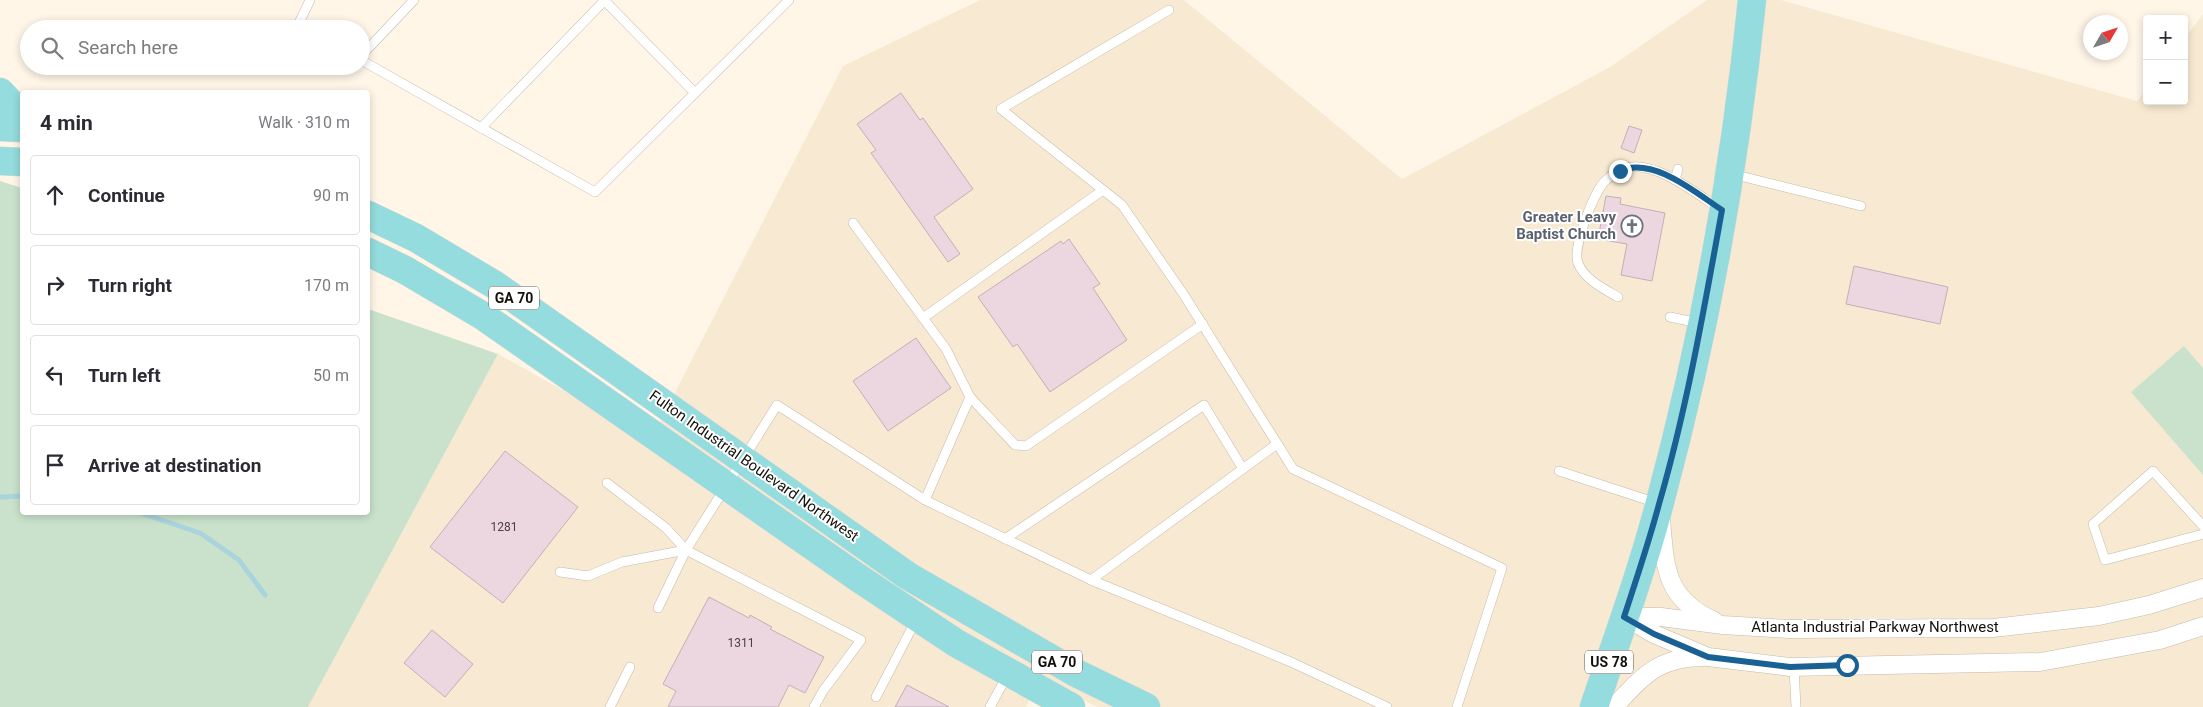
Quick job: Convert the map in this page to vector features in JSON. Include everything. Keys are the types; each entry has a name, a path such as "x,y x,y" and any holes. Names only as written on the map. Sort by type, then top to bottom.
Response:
{"main road":[{"name":"US 78","path":"1594,707 1660,504 1702,324 1743,91 1752,0"},
{"path":"0,92 20,113"},
{"path":"0,126 20,128"},
{"path":"0,160 20,162"},
{"name":"Fulton Industrial Boulevard Northwest","path":"370,215 416,238 495,285 908,576 1076,673 1146,707"},
{"name":"GA 70","path":"370,253 405,270 483,316 956,643 1009,673 1049,701 1071,707"}],"street":[{"name":"Atlanta Industrial Parkway Northwest","path":"1660,504 1665,568 1670,580 1689,606 1701,615 1723,625"},
{"name":"Atlanta Industrial Parkway Northwest","path":"1624,617 1661,617 1723,625 1797,629 1993,628 2099,616 2149,605 2203,588"},
{"path":"1624,617 1654,634 1708,657"},
{"path":"1614,707 1652,668 1674,659 1708,657 1794,666 2040,662 2160,640 2203,626"}],"lane":[{"path":"300,20 310,0"},
{"path":"370,46 414,0"},
{"path":"481,128 605,0 695,93"},
{"path":"370,65 596,192 789,0"},
{"path":"1169,10 1001,109 1122,205 1202,324 1293,469 1502,568 1457,707"},
{"path":"1618,297 1601,287 1585,274 1578,262 1576,249 1584,221 1604,182 1643,162 1722,210"},
{"path":"1675,180 1678,169"},
{"path":"1729,173 1861,206"},
{"path":"923,318 1103,190"},
{"path":"854,223 946,349 970,397 1014,445 1026,446 1202,324"},
{"path":"1670,317 1702,324"},
{"path":"925,500 970,397"},
{"path":"658,608 686,550 777,405 925,500 1091,580 1291,662 1387,707"},
{"path":"1005,539 1204,405 1243,469"},
{"path":"1091,580 1276,444"},
{"path":"1559,471 1660,504"},
{"path":"2203,526 2153,471 2093,524 2105,560 2203,534"},
{"path":"607,483 666,528 686,550 860,640 823,690 814,707"},
{"path":"560,572 588,576 622,562 686,550"},
{"path":"876,697 917,617"},
{"path":"1794,666 1796,707"},
{"path":"611,707 630,667"},
{"path":"990,707 1009,673"}],"shaded area":[{"path":"980,0 1184,0 1402,179 1610,67 1707,0 1781,0 2137,101 2143,94 2143,105 2188,105 2188,34 2203,14 2203,707 1097,707 1041,678 1026,707 308,707 498,354 651,439 843,66"}],"green space":[{"path":"0,181 20,187 20,515 370,515 370,310 498,354 308,707 0,707"},
{"path":"2184,346 2203,368 2203,475 2131,392"}],"building":[{"path":"901,93 920,120 923,118 973,189 934,217 960,254 948,262 871,153 876,150 857,124"},
{"path":"1629,126 1642,130 1634,153 1621,148"},
{"name":"Greater Leavy Baptist Church","path":"1606,196 1621,198 1620,204 1665,213 1652,281 1621,275 1627,244 1598,239"},
{"path":"1069,239 1100,284 1093,288 1127,340 1050,392 1017,344 1013,347 978,297 1061,241 1063,244"},
{"path":"1854,266 1948,287 1940,324 1846,304"},
{"path":"916,338 951,388 888,431 853,381"},
{"path":"505,451 578,507 503,603 430,547"},
{"path":"709,597 749,618 750,615 772,627 770,629 824,657 805,693 789,685 778,707 668,707 676,691 663,684"},
{"path":"432,630 473,664 445,697 404,663"},
{"path":"907,685 949,707 895,707"}],"waterway":[{"path":"0,497 20,496"},
{"path":"147,515 200,533 239,560 265,595"}],"place":[{"name":"Greater Leavy Baptist Church","path":"1632,226"}],"route":[{"path":"1620,171 1630,167 1642,167 1655,171 1675,180 1722,210 1699,337 1682,415 1660,504 1624,617 1654,634 1708,657 1790,667 1847,665"}]}
